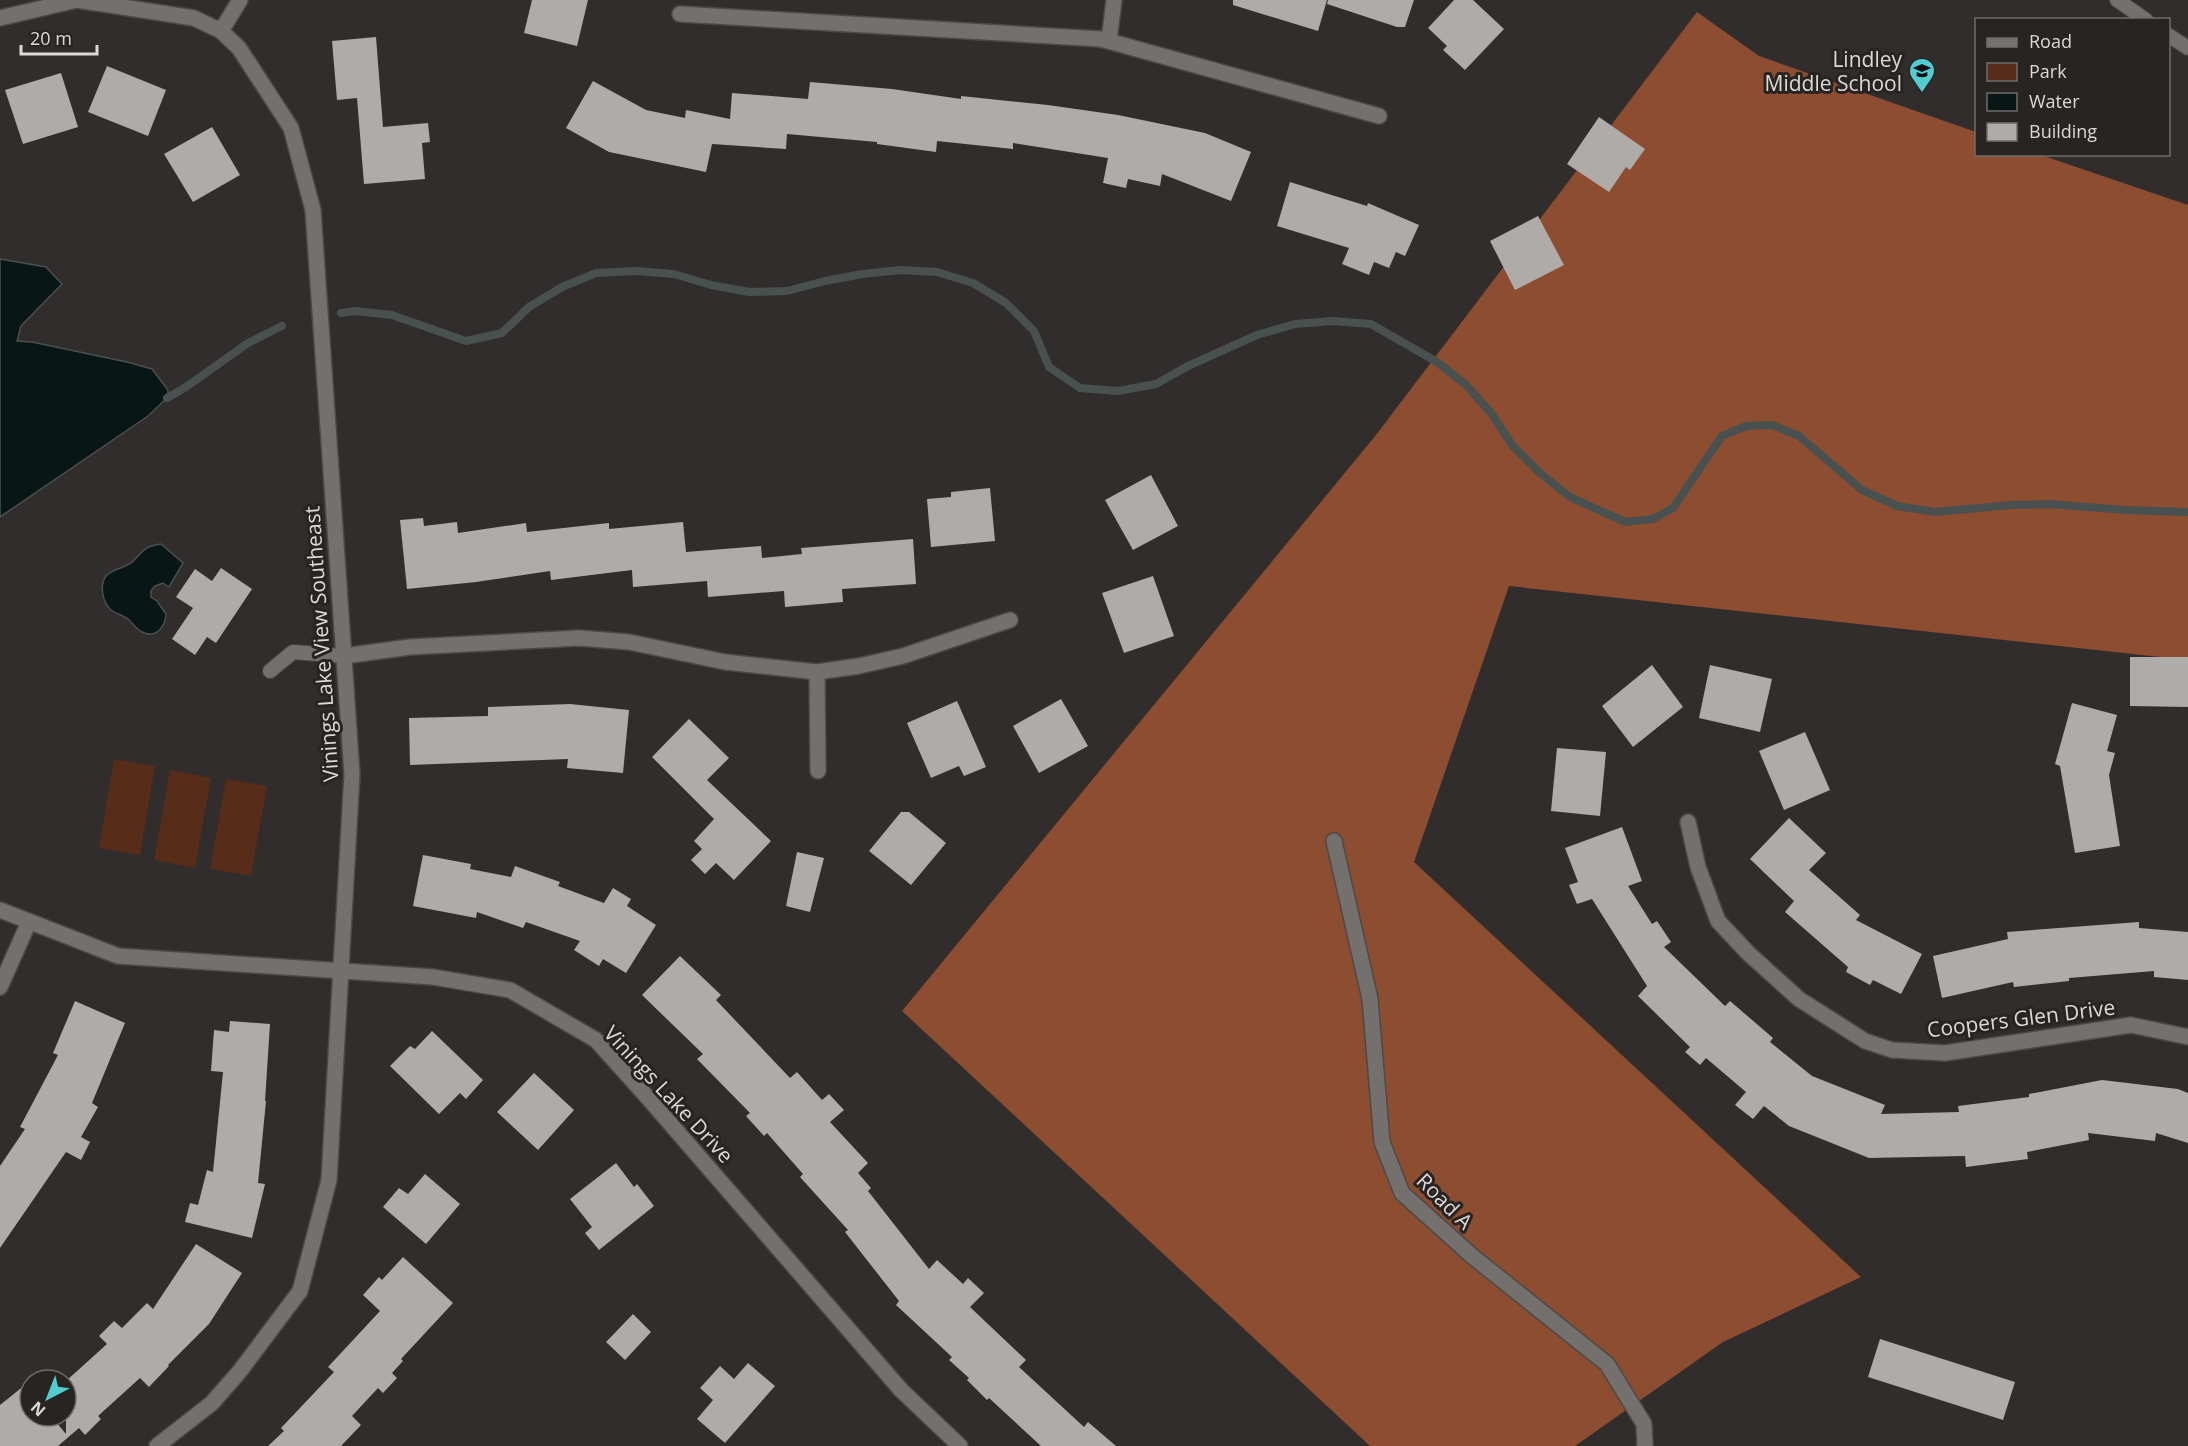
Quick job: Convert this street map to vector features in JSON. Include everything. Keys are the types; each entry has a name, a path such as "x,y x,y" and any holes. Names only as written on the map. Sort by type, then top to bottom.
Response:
{"street":[{"name":"Vinings Lake View Southeast","path":"0,18 77,0 194,18 221,31 239,48 291,128 313,210 352,774 329,1180 300,1291 240,1371 212,1403 157,1446"},
{"path":"221,31 240,0"},
{"path":"1109,41 1114,0"},
{"path":"680,14 1109,41 1379,116"},
{"path":"344,656 410,647 579,638 630,642 725,662 817,672 903,656 1010,620"},
{"path":"817,672 818,771"},
{"name":"Coopers Glen Drive","path":"1688,822 1698,867 1718,921 1748,953 1799,999 1864,1041 1892,1050 1945,1053 2131,1025 2188,1037"},
{"name":"Road A","path":"1334,841 1370,999 1382,1142 1402,1193 1472,1256 1607,1364 1644,1424 1645,1446"},
{"name":"Vinings Lake Drive","path":"0,910 118,956 433,977 510,990 596,1040 901,1390 960,1446"},
{"path":"0,987 29,922"}],"lane":[{"path":"2117,0 2143,18"},
{"path":"2170,36 2188,48"},
{"path":"270,671 293,652 344,656"}],"green space":[{"path":"114,759 155,766 140,855 99,848"},
{"path":"170,770 211,778 195,868 154,860"},
{"path":"226,779 267,786 251,876 210,869"}],"shaded area":[{"path":"1697,12 1759,56 1975,132 1975,156 2044,156 2188,205 2188,660 1509,586 1414,862 1861,1277 1723,1342 1575,1446 1370,1446 902,1011 1376,435"}],"water":[{"path":"0,259 46,267 62,284 21,326 17,341 32,342 152,369 168,390 167,398 148,416 0,517"},
{"path":"161,544 183,563 169,587 163,583 155,586 151,591 151,597 157,601 166,614 162,627 155,633 147,634 108,607 103,594 103,585 109,573 131,563 146,548"}],"building":[{"path":"532,0 588,0 577,46 524,33"},
{"path":"1233,0 1327,0 1318,31 1233,5"},
{"path":"1328,0 1414,0 1405,27 1397,27 1327,4"},
{"path":"1454,0 1473,0 1504,29 1465,70 1443,50 1447,46 1428,28"},
{"path":"376,37 383,127 428,123 430,142 422,143 425,179 364,184 357,98 337,100 332,41"},
{"path":"107,66 166,90 148,136 88,112"},
{"path":"61,73 78,127 23,144 5,90"},
{"path":"593,81 646,110 685,118 686,110 730,119 732,93 808,99 810,82 892,89 961,99 961,96 1048,105 1118,115 1205,133 1251,152 1231,201 1162,174 1160,186 1128,179 1126,188 1103,183 1108,158 1013,143 1013,149 937,141 936,152 877,144 877,142 787,134 786,149 712,144 706,172 609,152 566,128"},
{"path":"1599,117 1645,149 1630,170 1626,167 1609,192 1567,164"},
{"path":"212,127 240,175 193,202 164,154"},
{"path":"1290,182 1367,206 1368,203 1419,225 1405,256 1396,252 1389,268 1374,262 1369,275 1342,264 1349,248 1277,226"},
{"path":"1538,216 1564,265 1515,290 1490,241"},
{"path":"1151,475 1178,526 1133,550 1105,500"},
{"path":"990,488 995,541 931,547 927,499 951,497 951,492"},
{"path":"423,518 424,526 457,522 458,533 526,523 527,532 609,523 609,529 683,522 686,552 761,546 762,558 802,554 801,548 913,539 916,584 842,589 843,602 785,607 784,591 708,597 707,581 633,587 632,570 551,580 550,571 407,589 400,520"},
{"path":"221,568 252,589 216,643 207,637 195,655 172,639 193,608 176,597 195,569 212,581"},
{"path":"1153,576 1174,636 1124,653 1102,593"},
{"path":"2130,657 2188,657 2188,707 2130,706"},
{"path":"1652,665 1683,707 1633,747 1602,706"},
{"path":"1710,665 1772,679 1760,732 1699,718"},
{"path":"1061,699 1088,746 1039,773 1013,726"},
{"path":"957,701 986,767 964,776 959,766 931,778 907,723"},
{"path":"2072,703 2117,715 2107,751 2115,753 2109,775 2120,846 2075,853 2060,766 2055,764"},
{"path":"570,704 629,710 623,773 567,768 568,759 410,765 409,718 488,716 488,707"},
{"path":"689,719 729,758 707,780 771,841 734,880 716,863 705,874 691,860 702,849 694,841 714,819 652,757"},
{"path":"1805,732 1830,790 1784,810 1759,751"},
{"path":"1557,748 1606,752 1600,816 1551,811"},
{"path":"901,812 909,812 946,843 911,885 869,851"},
{"path":"1789,818 1826,853 1809,870 1860,915 1856,920 1922,954 1901,994 1873,980 1870,985 1846,972 1848,967 1785,912 1794,901 1750,859"},
{"path":"1622,827 1642,881 1628,886 1652,924 1657,921 1671,942 1664,947 1725,1006 1730,1001 1773,1038 1770,1042 1812,1076 1885,1105 1881,1114 1959,1112 1958,1106 2029,1097 2029,1094 2102,1080 2178,1089 2188,1093 2188,1143 2156,1133 2155,1141 2088,1133 2089,1140 2027,1152 2028,1159 1966,1167 1965,1156 1869,1158 1789,1126 1764,1106 1753,1119 1735,1105 1746,1092 1706,1058 1700,1065 1685,1052 1690,1047 1638,996 1647,986 1592,899 1577,904 1569,885 1578,882 1565,848"},
{"path":"797,852 824,858 810,912 786,906"},
{"path":"423,855 471,864 470,869 511,877 515,866 560,882 558,886 604,903 613,888 631,899 627,906 656,925 626,973 603,959 599,966 574,950 580,941 526,922 523,928 477,912 476,918 413,906"},
{"path":"2139,922 2139,928 2188,932 2188,980 2154,977 2154,971 2069,978 2069,981 2014,987 2013,982 1942,998 1933,956 2008,939 2007,932"},
{"path":"680,956 721,995 716,1000 790,1078 797,1072 822,1100 829,1094 844,1110 830,1122 868,1163 858,1173 871,1188 868,1191 929,1269 937,1260 963,1284 968,1278 984,1293 970,1307 1026,1360 1019,1367 1084,1427 1088,1422 1116,1446 1041,1446 989,1398 987,1400 967,1380 969,1378 949,1360 952,1357 896,1305 899,1301 845,1232 848,1230 800,1177 803,1174 767,1133 764,1136 746,1116 750,1113 697,1059 703,1054 642,995"},
{"path":"75,1001 125,1023 92,1103 98,1107 81,1137 90,1142 81,1160 66,1152 0,1248 0,1166 25,1129 20,1127 58,1055 53,1053"},
{"path":"230,1021 270,1024 266,1101 258,1183 265,1184 252,1238 185,1222 190,1203 198,1205 207,1170 213,1172 223,1072 211,1071 214,1030 229,1032"},
{"path":"432,1031 483,1080 466,1099 460,1093 439,1114 390,1066 410,1046 415,1049"},
{"path":"534,1073 574,1110 538,1150 497,1112"},
{"path":"616,1163 634,1187 637,1184 654,1206 599,1250 585,1233 592,1227 570,1199"},
{"path":"425,1174 460,1204 426,1244 383,1207 399,1188 408,1194"},
{"path":"196,1244 242,1273 209,1324 149,1387 140,1378 98,1416 101,1419 85,1435 79,1428 58,1446 0,1446 0,1405 18,1391 18,1428 61,1428 66,1434 66,1428 78,1428 78,1370 107,1344 99,1336 114,1321 122,1328 147,1303 153,1309"},
{"path":"403,1257 453,1303 401,1359 403,1361 392,1373 397,1378 383,1393 378,1388 352,1416 361,1425 341,1446 268,1446 284,1431 281,1428 334,1372 328,1367 380,1311 363,1295 379,1277 382,1280"},
{"path":"633,1314 651,1332 625,1360 606,1342"},
{"path":"1880,1339 2015,1382 2003,1420 1868,1377"},
{"path":"748,1363 775,1386 725,1443 697,1419 713,1400 700,1388 720,1366 734,1379"}],"waterway":[{"path":"341,313 355,311 392,315 466,341 502,333 529,307 562,287 596,273 636,271 674,274 711,285 749,292 787,291 862,274 900,270 937,272 973,283 1006,303 1034,331 1049,367 1080,388 1118,391 1156,384 1188,366 1257,335 1295,324 1332,321 1371,324 1437,362 1466,385 1491,413 1512,445 1540,473 1570,497 1625,522 1653,519 1673,508 1722,436 1746,426 1772,425 1799,436 1862,490 1897,506 1935,512 2049,504 2188,512"},
{"path":"167,398 248,343 282,326"}],"place":[{"name":"Lindley Middle School","path":"1922,94"}]}
